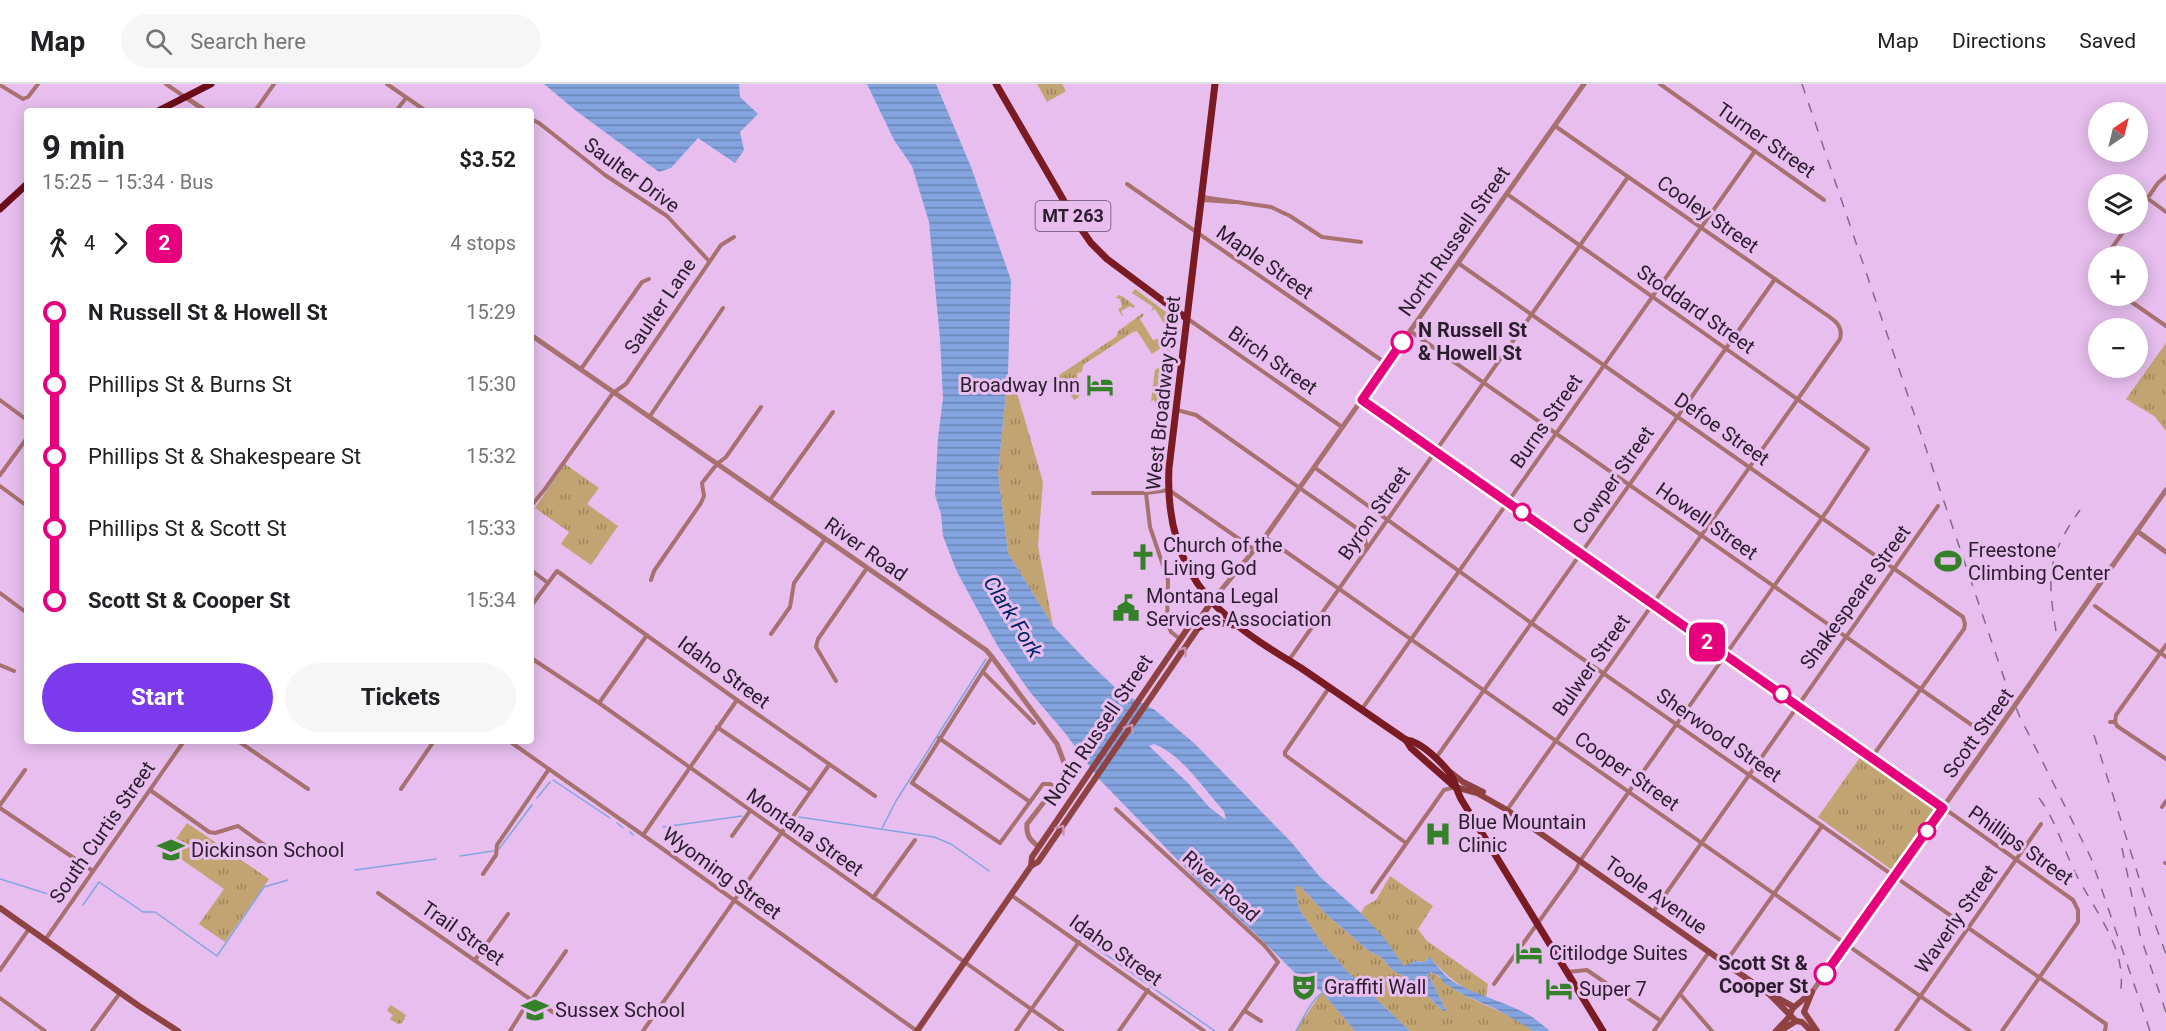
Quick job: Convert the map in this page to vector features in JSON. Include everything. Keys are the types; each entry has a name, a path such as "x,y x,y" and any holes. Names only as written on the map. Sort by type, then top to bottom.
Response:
{"highway":[{"path":"164,108 211,84"},
{"path":"0,209 24,187"}],"main road":[{"name":"MT 263","path":"996,84 1075,220 1091,243 1107,259 1186,318"},
{"name":"West Broadway Street","path":"1215,84 1186,318 1168,490 1171,519 1177,542 1195,578 1212,601 1240,628 1406,741 1455,787"},
{"name":"North Russell Street","path":"917,1031 1031,866 1038,862 1088,790 1199,627 1200,619 1212,601"},
{"name":"North Russell Street","path":"1031,866 1032,857 1144,691 1192,622 1200,619"},
{"path":"1199,627 1216,622 1240,628"},
{"name":"West Broadway Street","path":"1406,741 1414,741 1438,761 1452,777 1455,787 1603,1031"},
{"name":"Toole Avenue","path":"1438,761 1460,780 1477,788 1769,994 1793,1018 1811,1031"},
{"name":"Toole Avenue","path":"1455,787 1477,793 1495,802"},
{"path":"0,908 178,1031"},
{"path":"1793,1018 1796,1006 1812,992"},
{"path":"1776,1031 1782,1030 1793,1018 1804,1013 1812,992"},
{"name":"Toole Avenue","path":"1769,994 1796,1006 1804,1013"},
{"path":"1804,1013 1817,1031"}],"street":[{"path":"0,85 22,99 28,97 38,84"},
{"path":"167,84 201,108"},
{"path":"257,108 274,84"},
{"path":"387,84 421,108"},
{"name":"North Russell Street","path":"1212,601 1265,537 1584,84"},
{"name":"Turner Street","path":"1660,84 1824,200"},
{"path":"398,108 406,98"},
{"name":"Saulter Drive","path":"534,120 605,175 667,216 709,261"},
{"name":"Cooley Street","path":"1555,126 1839,324 1842,330"},
{"name":"Burns Street","path":"1362,710 1755,151"},
{"path":"2148,197 2166,176"},
{"name":"Byron Street","path":"1289,661 1628,177"},
{"name":"Maple Street","path":"1127,184 1387,364"},
{"name":"Stoddard Street","path":"1507,194 1868,449 1822,518"},
{"path":"1202,198 1270,207 1322,237 1361,242"},
{"path":"2148,199 2166,212"},
{"name":"Saulter Lane","path":"534,502 613,393 626,384 721,245 734,237"},
{"name":"Defoe Street","path":"1458,263 1960,614 1965,621 1964,629 1920,689"},
{"path":"581,369 642,282 649,279"},
{"name":"Cowper Street","path":"1438,761 1531,622 1775,279"},
{"path":"2137,306 2166,326"},
{"path":"650,416 723,308"},
{"name":"Birch Street","path":"1186,318 1342,427"},
{"name":"Bulwer Street","path":"1507,810 1840,339 1842,330"},
{"name":"Howell Street","path":"1410,331 1988,738"},
{"name":"River Road","path":"534,337 978,645 992,657 1058,744 1065,765 1056,788 1027,824 1026,832 1029,839 1039,847"},
{"path":"0,400 24,418"},
{"name":"Phillips Street","path":"1362,400 2073,900 2078,910 2079,922 2040,979"},
{"path":"651,580 654,571 704,496 702,483 717,464 726,457 761,407"},
{"path":"1177,410 1196,415 1358,529 1365,539 1367,549"},
{"path":"770,500 833,412"},
{"path":"0,475 24,442"},
{"name":"Sherwood Street","path":"1314,467 1604,674 2106,1024 2105,1029"},
{"path":"0,486 24,504"},
{"path":"1093,493 1146,493 1168,490 1255,550"},
{"name":"Scott Street","path":"1812,992 1943,808 1988,738 2043,669 2166,490"},
{"path":"1146,493 1150,527 1168,580 1167,623 1171,632 1180,639"},
{"name":"Shakespeare Street","path":"1653,912 1938,506"},
{"path":"1494,984 1822,518"},
{"path":"2137,531 2166,552"},
{"name":"Cooper Street","path":"1265,537 1970,1031"},
{"path":"771,634 790,607 794,583 825,539"},
{"path":"836,681 816,647 818,639 867,568"},
{"name":"Idaho Street","path":"548,583 557,571 875,796"},
{"path":"534,572 548,583 534,602"},
{"path":"0,593 24,611"},
{"path":"2096,606 2166,657"},
{"path":"598,703 647,635"},
{"path":"2166,645 2112,722 2166,759"},
{"path":"992,657 912,783 1000,843 1043,784 1050,784 1056,788"},
{"name":"Montana Street","path":"534,660 1062,1031"},
{"path":"0,665 14,671"},
{"path":"983,672 1034,723"},
{"path":"1329,687 1285,755 1406,843"},
{"path":"1872,757 1920,689"},
{"path":"644,835 737,700"},
{"path":"717,727 811,791"},
{"path":"939,738 1030,802"},
{"name":"South Curtis Street","path":"45,940 182,744"},
{"path":"242,744 308,789"},
{"path":"401,789 432,744"},
{"name":"Wyoming Street","path":"513,744 917,1031"},
{"path":"643,1031 829,765"},
{"path":"483,874 496,855 497,845 549,769"},
{"path":"24,770 0,806 93,871"},
{"path":"1372,892 1444,790 1455,787"},
{"path":"150,790 209,832 215,833 238,826 278,854"},
{"path":"2162,807 2166,801"},
{"name":"River Road","path":"1116,809 1264,945 1278,962 1245,1011"},
{"path":"732,836 750,812"},
{"name":"Waverly Street","path":"1896,1031 2041,824"},
{"path":"1725,963 1822,826"},
{"path":"873,898 915,840"},
{"name":"Trail Street","path":"378,893 554,1013"},
{"name":"Idaho Street","path":"1011,895 1204,1031"},
{"path":"475,960 508,914"},
{"path":"0,970 30,929"},
{"path":"1016,1031 1079,942"},
{"path":"510,1031 566,951"},
{"path":"1654,1031 1709,952"},
{"path":"1567,972 1587,970 1661,1021"},
{"path":"2002,1031 2040,979"},
{"path":"1119,1031 1148,990"},
{"path":"92,1031 120,993"},
{"path":"1680,994 1712,1031"},
{"path":"0,998 45,1031"},
{"path":"1230,1031 1245,1011 1261,1021"}],"green space":[{"path":"1037,84 1062,84 1066,91 1047,102"},
{"path":"1135,289 1174,318 1170,352 1167,350 1164,336 1168,330 1155,309 1151,311 1153,307 1132,293"},
{"path":"1118,295 1135,306 1121,311 1122,316 1118,309 1122,307 1120,299 1116,298"},
{"path":"1143,313 1140,319 1153,340 1158,339 1161,348 1152,354 1137,331 1133,332 1083,365 1082,372 1077,373 1079,397 1074,400 1058,376 1117,336 1117,332"},
{"path":"2166,343 2166,431 2154,416 2126,399 2141,378 2148,378 2148,368"},
{"path":"1161,366 1168,372 1164,404 1156,405 1154,400 1151,401 1155,370"},
{"path":"1007,383 1017,393 1043,482 1038,546 1053,626 1008,553 998,473"},
{"path":"565,464 599,488 587,504 618,526 591,565 561,544 569,532 535,508"},
{"path":"1861,756 1935,809 1892,870 1818,817"},
{"path":"187,823 269,879 225,942 199,924 224,889 168,850"},
{"path":"1390,876 1433,906 1418,929 1427,941 1488,984 1486,997 1470,991 1455,981 1430,957 1424,962 1415,961 1404,967 1361,913 1365,906 1376,900"},
{"path":"1295,886 1300,886 1326,914 1369,951 1381,957 1392,970 1405,977 1410,985 1426,994 1444,1012 1446,1010 1428,974 1432,972 1462,994 1508,1015 1534,1031 1410,1031 1348,972 1323,944 1299,909"},
{"path":"1322,992 1355,1031 1295,1031"},
{"path":"391,1005 406,1015 402,1023 398,1024 390,1019 393,1015 387,1011"}],"water":[{"path":"544,84 739,84 740,97 758,114 740,132 744,150 735,163 698,138 671,168 659,172 575,110"},
{"name":"Clark Fork","path":"867,84 936,84 971,167 1011,280 1008,373 998,473 1008,553 1053,626 1120,692 1155,710 1195,744 1293,844 1319,876 1361,913 1384,938 1404,966 1415,961 1424,962 1430,957 1457,984 1527,1014 1550,1031 1534,1031 1498,1010 1464,995 1431,972 1428,974 1446,1010 1444,1012 1426,994 1410,985 1405,977 1392,970 1381,957 1369,951 1326,914 1300,886 1295,886 1299,909 1323,944 1348,972 1410,1031 1355,1031 1322,992 1297,975 1200,883 1099,779 1065,733 1030,692 997,645 957,572 943,536 941,514 935,495 943,398 929,222 912,166 894,140","holes":["1154,744 1165,749 1184,765 1224,811 1226,820 1209,807 1189,784 1149,746"]}],"waterway":[{"path":"882,828 896,801 986,659"},
{"path":"553,780 610,818"},
{"path":"537,798 550,782"},
{"path":"499,849 532,805"},
{"path":"663,827 742,816"},
{"path":"799,817 934,837 951,844 989,871"},
{"path":"617,823 623,828"},
{"path":"630,832 633,835"},
{"path":"460,856 493,851"},
{"path":"355,870 436,859"},
{"path":"0,879 64,899"},
{"path":"83,905 99,882 143,912 155,912 217,956 264,887 288,880"},
{"path":"1078,935 1146,983"},
{"path":"1150,986 1215,1031"},
{"path":"1296,1031 1311,1005 1322,993"}],"railway":[{"path":"1802,84 2004,678 2019,715 2091,858 2150,1031"},
{"path":"2056,631 2051,595 2052,567 2061,541 2080,510"},
{"path":"2094,735 2145,897 2166,954"},
{"path":"2039,798 2050,815 2074,870 2114,945 2121,977 2120,994"},
{"path":"2122,848 2140,935 2166,1012"}],"bus line":[{"name":"2","path":"1402,342 1362,400 1943,808 1825,974"}],"place":[{"name":"N Russell St & Howell St","path":"1402,342"},
{"name":"Broadway Inn","path":"1100,385"},
{"name":"Church of the Living God","path":"1143,557"},
{"name":"Freestone Climbing Center","path":"1948,561"},
{"name":"Montana Legal Services Association","path":"1126,608"},
{"name":"Blue Mountain Clinic","path":"1438,834"},
{"name":"Dickinson School","path":"171,850"},
{"name":"Citilodge Suites","path":"1529,953"},
{"name":"Scott St & Cooper St","path":"1825,974"},
{"name":"Graffiti Wall","path":"1304,987"},
{"name":"Super 7","path":"1559,989"},
{"name":"Sussex School","path":"535,1010"}]}
